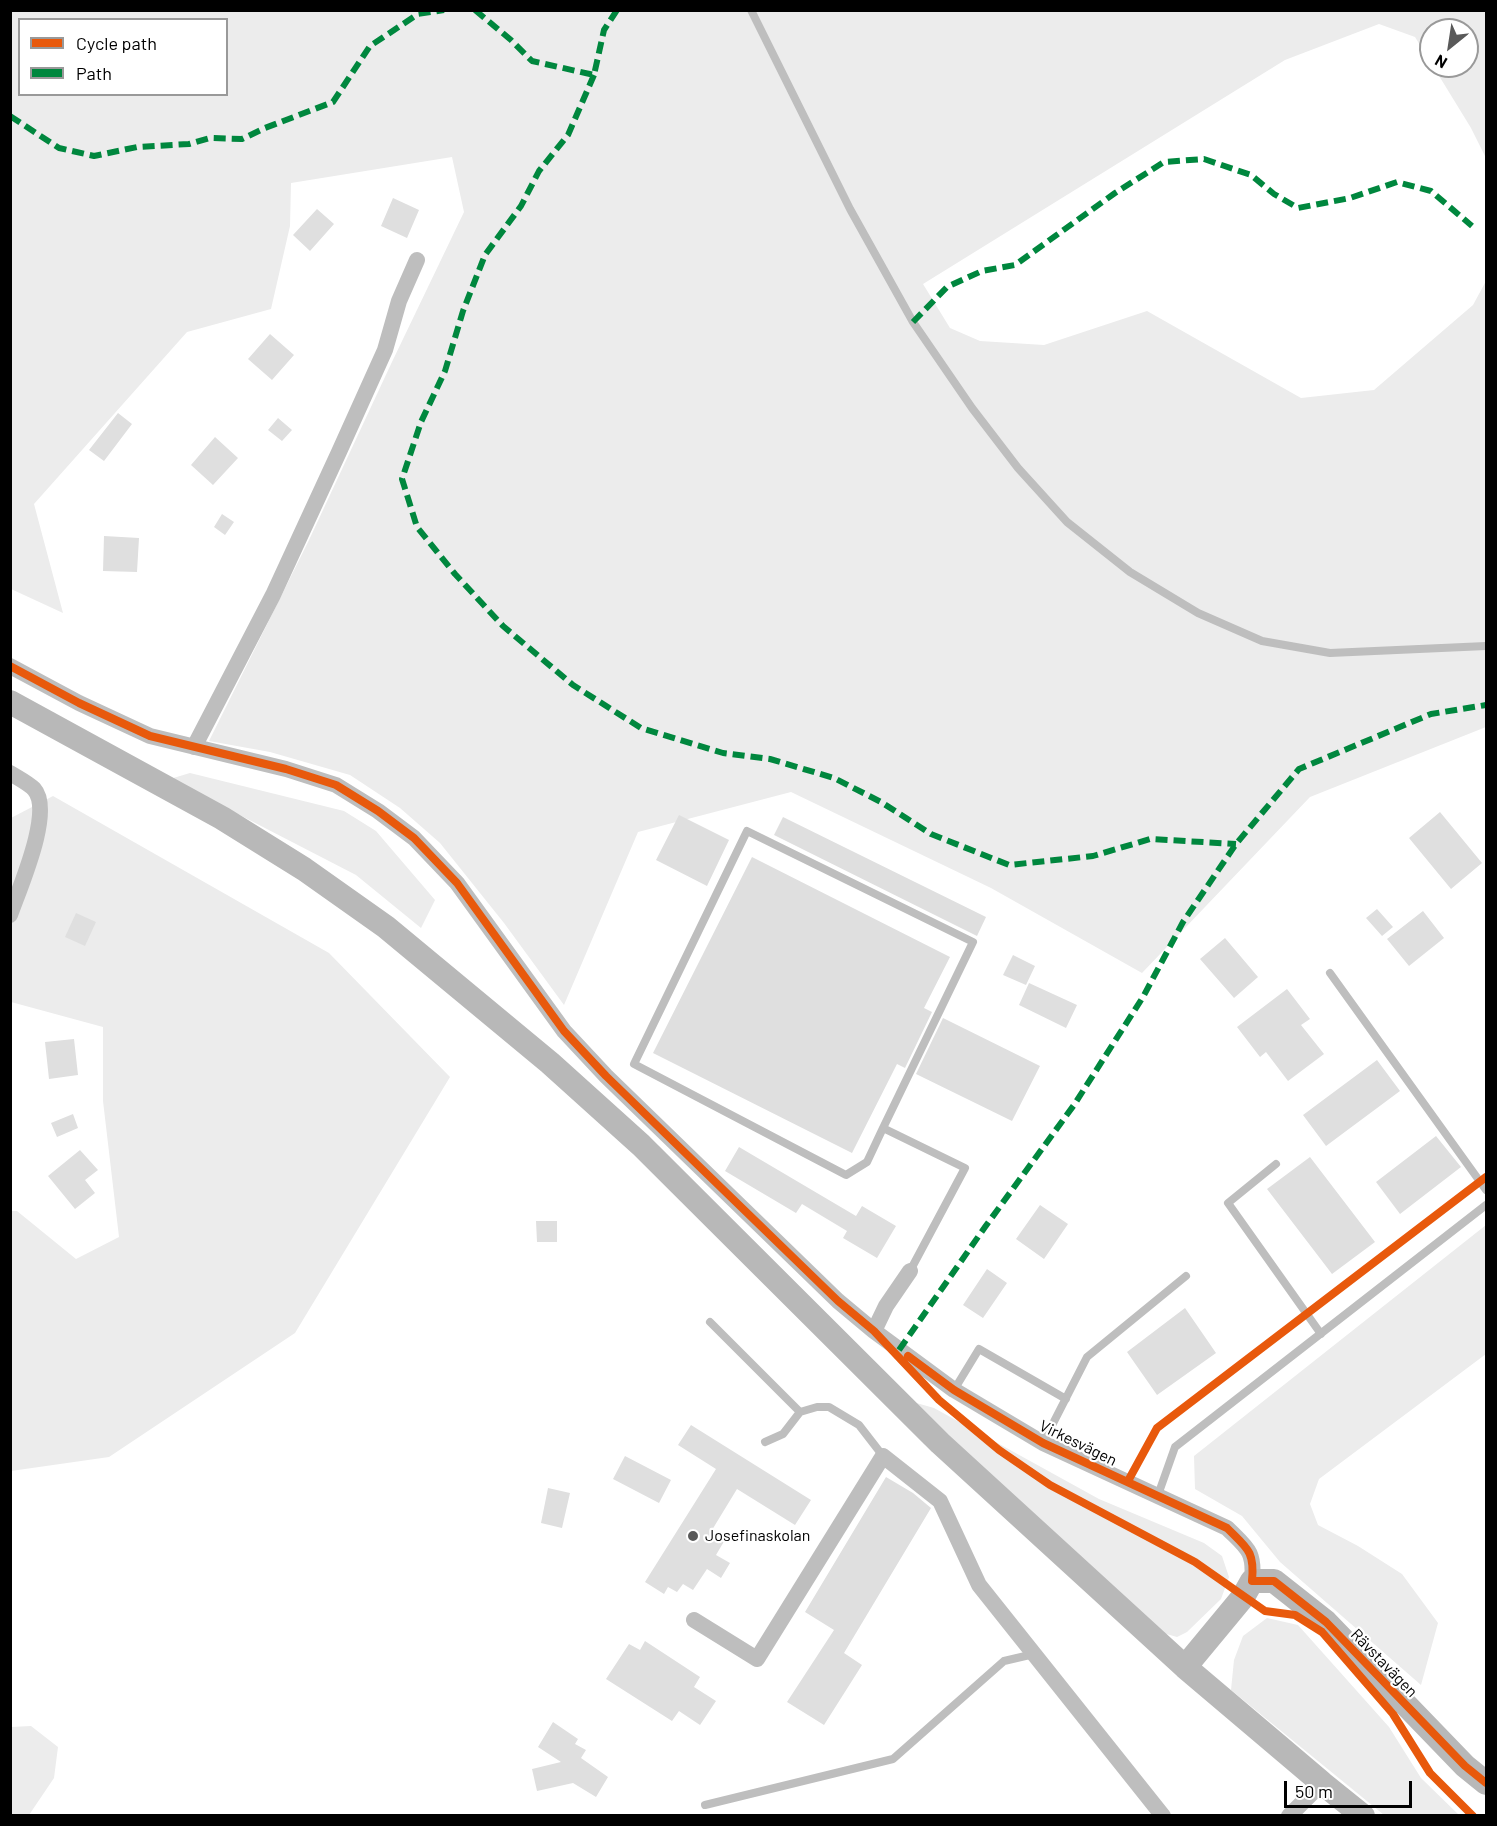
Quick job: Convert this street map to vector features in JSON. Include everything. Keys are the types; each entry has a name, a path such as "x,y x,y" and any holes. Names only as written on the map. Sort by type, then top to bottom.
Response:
{"main road":[{"path":"10,702 222,818 304,869 387,927 550,1063 641,1145 940,1443 1185,1667 1363,1815"},
{"path":"1185,1667 1243,1597 1252,1581"},
{"name":"Rävstavägen","path":"1252,1581 1274,1581 1326,1622 1465,1766 1486,1783"}],"street":[{"path":"194,747 273,595 339,452 385,350 399,301 417,260"},
{"name":"Virkesvägen","path":"10,666 150,736 286,769 336,785 378,811 414,838 456,883 564,1031 599,1069 837,1301 954,1390 1043,1443 1227,1528 1246,1546 1254,1563 1252,1581"},
{"path":"10,773 35,790 41,807 39,833 10,915"},
{"path":"874,1331 886,1306 910,1271"},
{"path":"694,1620 757,1659 883,1456 940,1501 979,1585 1163,1815"},
{"path":"1289,1815 1322,1783"}],"lane":[{"path":"751,10 850,209 913,322 972,408 1018,468 1067,522 1130,572 1198,613 1262,640 1330,653 1486,646"},
{"path":"747,831 974,942 883,1128 867,1162 846,1175 634,1064 747,831"},
{"path":"1330,973 1486,1190"},
{"path":"883,1128 965,1168 910,1271"},
{"path":"1276,1164 1228,1203 1321,1334"},
{"path":"1158,1495 1175,1447 1486,1205"},
{"path":"1043,1443 1087,1357 1186,1276"},
{"path":"710,1322 800,1412"},
{"path":"954,1390 979,1349 1066,1398"},
{"path":"765,1442 783,1434 800,1412 817,1407 829,1407 859,1425 883,1456"},
{"path":"705,1805 893,1759 1004,1661 1034,1654"}],"shaded area":[{"path":"11,11 1486,11 1486,158 1471,128 1440,78 1479,78 1479,18 1419,18 1419,44 1415,37 1379,24 1285,60 923,284 950,328 980,341 1044,345 1147,311 1301,398 1374,390 1473,305 1486,281 1486,727 1310,797 1142,973 991,888 791,792 638,832 564,1005 504,923 440,843 400,808 350,775 270,752 209,741 309,540 464,212 452,157 291,183 290,226 271,309 187,332 34,504 63,613 11,589"},
{"path":"190,773 344,811 376,831 435,900 421,928 356,875 170,779"},
{"path":"53,796 329,953 450,1077 295,1333 109,1457 11,1471 10,1211 17,1211 76,1259 119,1237 103,1101 103,1027 11,1002 11,818"},
{"path":"1486,1225 1486,1354 1319,1479 1310,1504 1318,1525 1358,1546 1402,1574 1438,1623 1421,1685 1280,1562 1242,1516 1195,1489 1194,1456"},
{"path":"906,1400 934,1408 1099,1499 1204,1543 1222,1556 1229,1577 1221,1599 1187,1632 1177,1637 1163,1633"},
{"path":"1267,1618 1298,1625 1389,1727 1421,1778 1459,1815 1384,1815 1231,1690 1234,1660 1243,1636"},
{"path":"31,1726 58,1747 54,1778 29,1815 11,1815 11,1727"}],"building":[{"path":"393,198 419,210 407,238 381,226"},
{"path":"317,209 334,224 310,251 293,235"},
{"path":"270,334 294,355 272,380 248,359"},
{"path":"118,413 132,424 104,461 89,450"},
{"path":"278,418 292,430 282,441 268,430"},
{"path":"215,437 238,458 213,485 191,465"},
{"path":"222,514 234,522 225,535 214,527"},
{"path":"104,536 139,538 137,572 103,571"},
{"path":"1440,812 1482,863 1451,889 1409,838"},
{"path":"679,815 729,840 707,886 656,860"},
{"path":"783,817 986,917 977,936 774,835"},
{"path":"752,857 950,957 924,1008 932,1012 905,1068 897,1064 852,1153 653,1053"},
{"path":"1377,909 1393,927 1382,936 1366,918"},
{"path":"1423,911 1444,938 1409,966 1387,939"},
{"path":"76,913 96,922 85,946 65,937"},
{"path":"1225,938 1258,977 1234,998 1200,959"},
{"path":"1013,955 1035,966 1026,985 1003,975"},
{"path":"1029,983 1077,1005 1066,1028 1019,1005"},
{"path":"1287,989 1310,1019 1301,1025 1324,1054 1288,1081 1266,1052 1260,1057 1237,1027"},
{"path":"943,1018 1040,1066 1012,1121 916,1074"},
{"path":"74,1039 78,1075 49,1079 45,1042"},
{"path":"1377,1060 1400,1091 1326,1146 1303,1115"},
{"path":"73,1114 78,1128 57,1137 51,1123"},
{"path":"1436,1136 1461,1167 1400,1214 1376,1182"},
{"path":"739,1147 856,1216 862,1206 896,1226 877,1258 843,1238 847,1231 802,1204 796,1213 725,1171"},
{"path":"80,1150 98,1170 85,1180 95,1193 75,1209 48,1176"},
{"path":"1310,1157 1375,1242 1332,1274 1267,1189"},
{"path":"1040,1205 1068,1224 1044,1259 1016,1239"},
{"path":"536,1221 557,1221 557,1242 537,1242"},
{"path":"987,1269 1007,1283 983,1318 963,1305"},
{"path":"1185,1308 1216,1353 1157,1395 1127,1352"},
{"path":"691,1425 811,1500 795,1525 737,1489 712,1530 726,1538 716,1555 730,1563 721,1578 707,1569 693,1590 683,1584 677,1592 668,1587 664,1594 645,1582 716,1469 678,1445"},
{"path":"625,1456 671,1480 659,1503 613,1479"},
{"path":"886,1477 913,1493 931,1508 844,1653 862,1665 824,1725 787,1702 834,1630 805,1612"},
{"path":"548,1488 570,1493 562,1528 541,1523"},
{"path":"645,1641 700,1677 694,1687 716,1701 700,1725 679,1711 672,1721 606,1679 629,1644 640,1650"},
{"path":"553,1722 578,1739 575,1744 586,1750 581,1758 608,1777 596,1797 573,1783 537,1791 532,1769 561,1762 538,1747"}],"marked path":[{"path":"10,116 59,148 94,156 137,147 189,144 210,138 242,139 333,102 370,46 418,14 444,10"},
{"path":"475,10 532,61 594,75 604,30 617,10"},
{"path":"594,75 568,135 539,171 521,206 485,255 463,311 445,371 421,422 402,479 417,527 455,574 503,626 573,685 641,728 723,753 770,759 834,778 881,802 931,834 1009,865 1093,856 1150,839 1236,844"},
{"path":"913,322 947,287 982,271 1015,265 1115,193 1164,162 1204,159 1251,175 1274,194 1298,208 1350,198 1397,182 1431,191 1472,226"},
{"path":"899,1350 1074,1105 1143,997 1183,922 1236,844 1299,769 1431,714 1486,705"}],"cycle path":[{"path":"10,666 79,703 150,736 286,769 336,785 378,811 414,838 457,883 564,1031 606,1076 838,1301 874,1331 939,1400 999,1450 1050,1485 1195,1562 1265,1611 1295,1615 1322,1632 1393,1714 1430,1773 1473,1816"},
{"path":"1128,1481 1157,1428 1486,1177"},
{"path":"908,1356 954,1390 1043,1443 1227,1528 1240,1540 1251,1556 1252,1581 1274,1581 1326,1622 1465,1766 1486,1783"}],"place":[{"name":"Josefinaskolan","path":"693,1536"}]}
